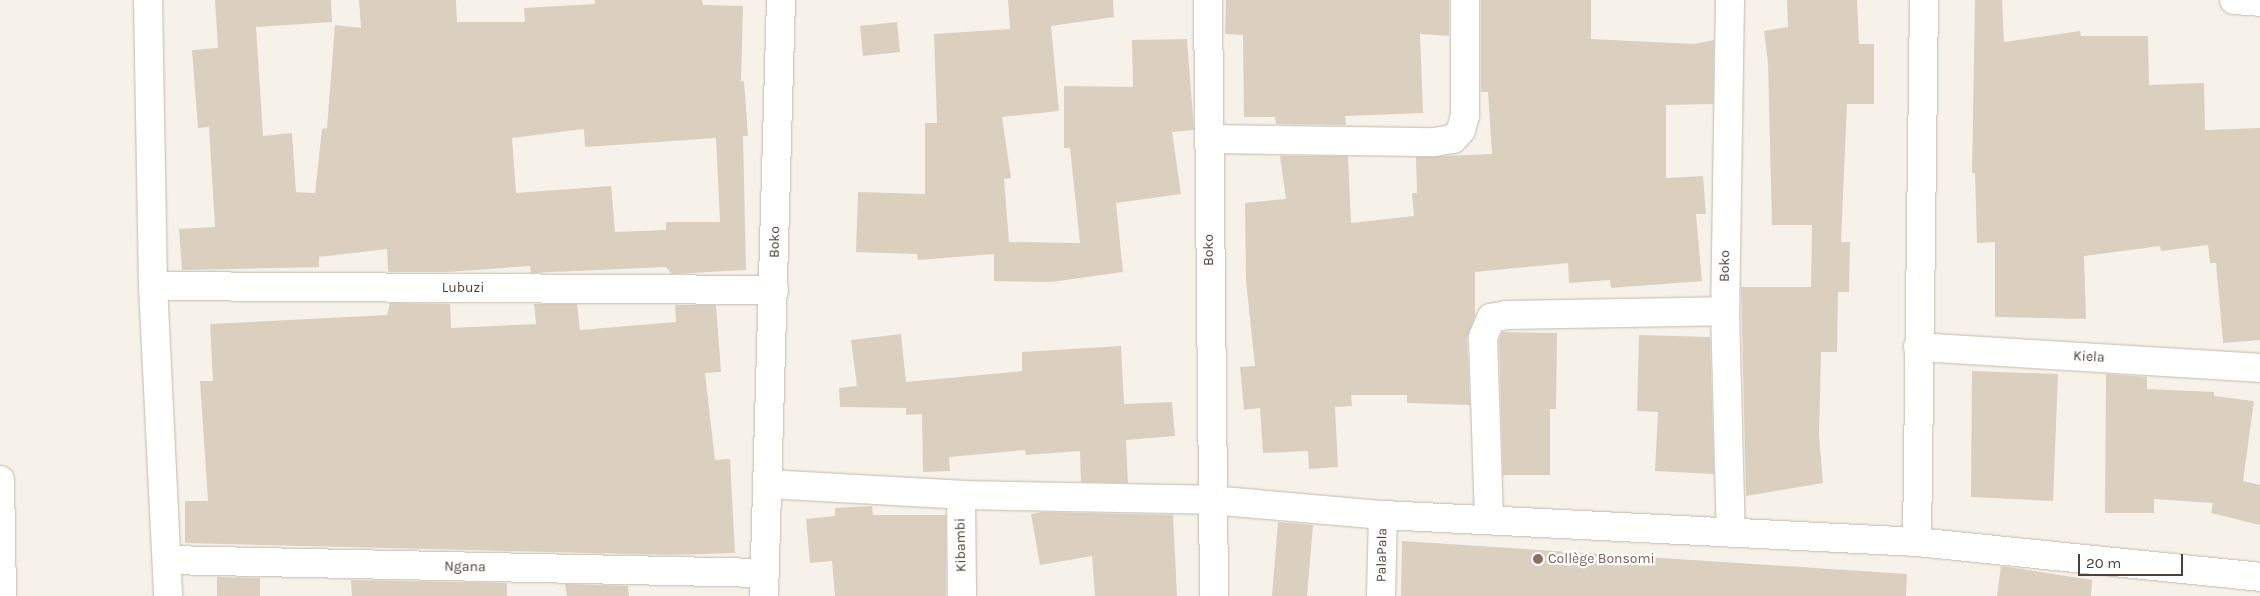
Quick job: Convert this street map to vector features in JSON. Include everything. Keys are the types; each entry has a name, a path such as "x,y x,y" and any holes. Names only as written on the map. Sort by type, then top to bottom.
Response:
{"street":[{"path":"148,0 153,286 168,596"},
{"name":"Boko","path":"764,585 781,0"},
{"name":"Boko","path":"1208,0 1211,500"},
{"path":"1210,139 1434,142 1453,139 1462,130 1465,115 1465,0"},
{"name":"Boko","path":"1730,0 1725,312 1730,533"},
{"path":"1918,542 1918,347 1924,0"},
{"path":"2234,0 2260,2"},
{"name":"Lubuzi","path":"153,286 774,290"},
{"path":"1489,519 1483,337 1491,318 1506,315 1725,312"},
{"name":"Kiela","path":"1918,347 2260,368"},
{"path":"0,480 2,596"},
{"path":"767,484 960,495 1211,500 1382,515 1918,542 2260,577"},
{"name":"Kibambi","path":"960,495 962,596"},
{"path":"1211,500 1214,596"},
{"name":"PalaPala","path":"1381,596 1382,515"},
{"name":"Ngana","path":"167,560 764,585"}],"building":[{"path":"215,0 331,0 332,22 256,27 263,136 292,133 296,192 315,193 322,129 327,128 335,25 361,28 359,0 456,0 457,22 525,22 524,8 595,4 595,0 702,0 703,5 743,6 741,82 744,81 748,136 743,136 746,270 672,274 666,267 531,273 530,266 448,272 388,272 387,249 319,257 319,267 182,270 179,229 215,227 209,127 198,128 192,50 218,48","holes":["584,129 585,147 716,138 720,222 666,222 666,230 615,232 611,186 516,193 512,138"]},
{"path":"1008,0 1113,0 1114,17 1051,26 1059,111 1002,117 1011,178 1004,179 1009,242 1080,243 1070,148 1064,148 1064,86 1133,87 1132,40 1187,39 1194,130 1172,132 1181,194 1116,203 1123,272 1051,282 994,281 994,254 918,260 917,254 856,252 858,192 925,194 925,123 937,123 934,34 1010,29"},
{"path":"1226,0 1449,0 1449,36 1420,34 1423,113 1345,116 1346,125 1276,124 1275,117 1244,117 1243,35 1225,34"},
{"path":"1481,0 1591,0 1591,39 1694,44 1714,40 1713,104 1666,105 1666,178 1703,176 1706,214 1696,214 1702,281 1611,288 1610,280 1569,283 1568,263 1475,272 1475,316 1467,338 1470,405 1407,403 1407,395 1351,395 1352,406 1335,407 1338,467 1309,469 1308,451 1263,453 1260,408 1244,410 1240,367 1255,366 1246,281 1245,203 1286,199 1280,156 1348,156 1351,223 1414,216 1412,193 1417,193 1416,157 1492,154 1488,92 1481,92"},
{"path":"1787,0 1857,0 1859,44 1874,44 1874,104 1847,104 1841,242 1850,242 1849,292 1838,292 1837,352 1821,352 1819,436 1823,483 1746,496 1741,287 1811,287 1812,225 1772,225 1768,63 1764,31 1788,27"},
{"path":"1975,0 2002,0 2004,42 2080,31 2081,36 2148,36 2149,85 2204,83 2205,130 2260,128 2260,340 2223,343 2216,263 2210,263 2208,245 2161,251 2160,246 2084,256 2086,319 1995,317 1995,242 1977,243 1975,173 1972,173"},
{"path":"897,22 900,52 863,56 860,26"},
{"path":"390,303 450,304 451,328 536,324 534,304 577,304 580,330 676,322 675,305 716,305 721,372 705,373 715,460 730,459 735,553 672,555 185,543 185,501 208,501 200,381 213,381 210,324 387,315"},
{"path":"1502,332 1557,333 1556,409 1550,409 1550,475 1503,475 1499,340"},
{"path":"901,334 906,382 1022,371 1022,352 1121,346 1124,404 1172,402 1175,436 1126,440 1128,483 1081,482 1080,451 1026,455 1025,450 949,457 950,471 923,472 922,414 906,415 906,408 840,407 839,388 857,386 851,340"},
{"path":"1639,335 1710,337 1714,474 1655,471 1658,412 1637,411"},
{"path":"1972,371 2058,374 2053,501 1971,497"},
{"path":"2106,374 2147,377 2147,389 2214,392 2214,396 2254,401 2243,481 2260,485 2260,525 2211,513 2213,503 2154,499 2154,513 2105,513"},
{"path":"872,506 873,515 946,515 946,596 835,596 832,561 810,563 806,519 835,516 835,508"},
{"path":"1042,512 1173,515 1177,596 1095,596 1092,556 1040,565 1031,514"},
{"path":"1278,522 1313,525 1307,596 1272,596"},
{"name":"Collège Bonsomi","path":"1402,541 1907,574 1906,596 1401,596"},
{"path":"2001,566 2092,580 2091,596 1997,596"},
{"path":"217,577 260,578 260,596 217,596"},
{"path":"351,580 507,583 507,596 352,596"},
{"path":"565,584 628,586 629,596 567,596"}],"place":[{"name":"Collège Bonsomi","path":"1538,559"}]}
